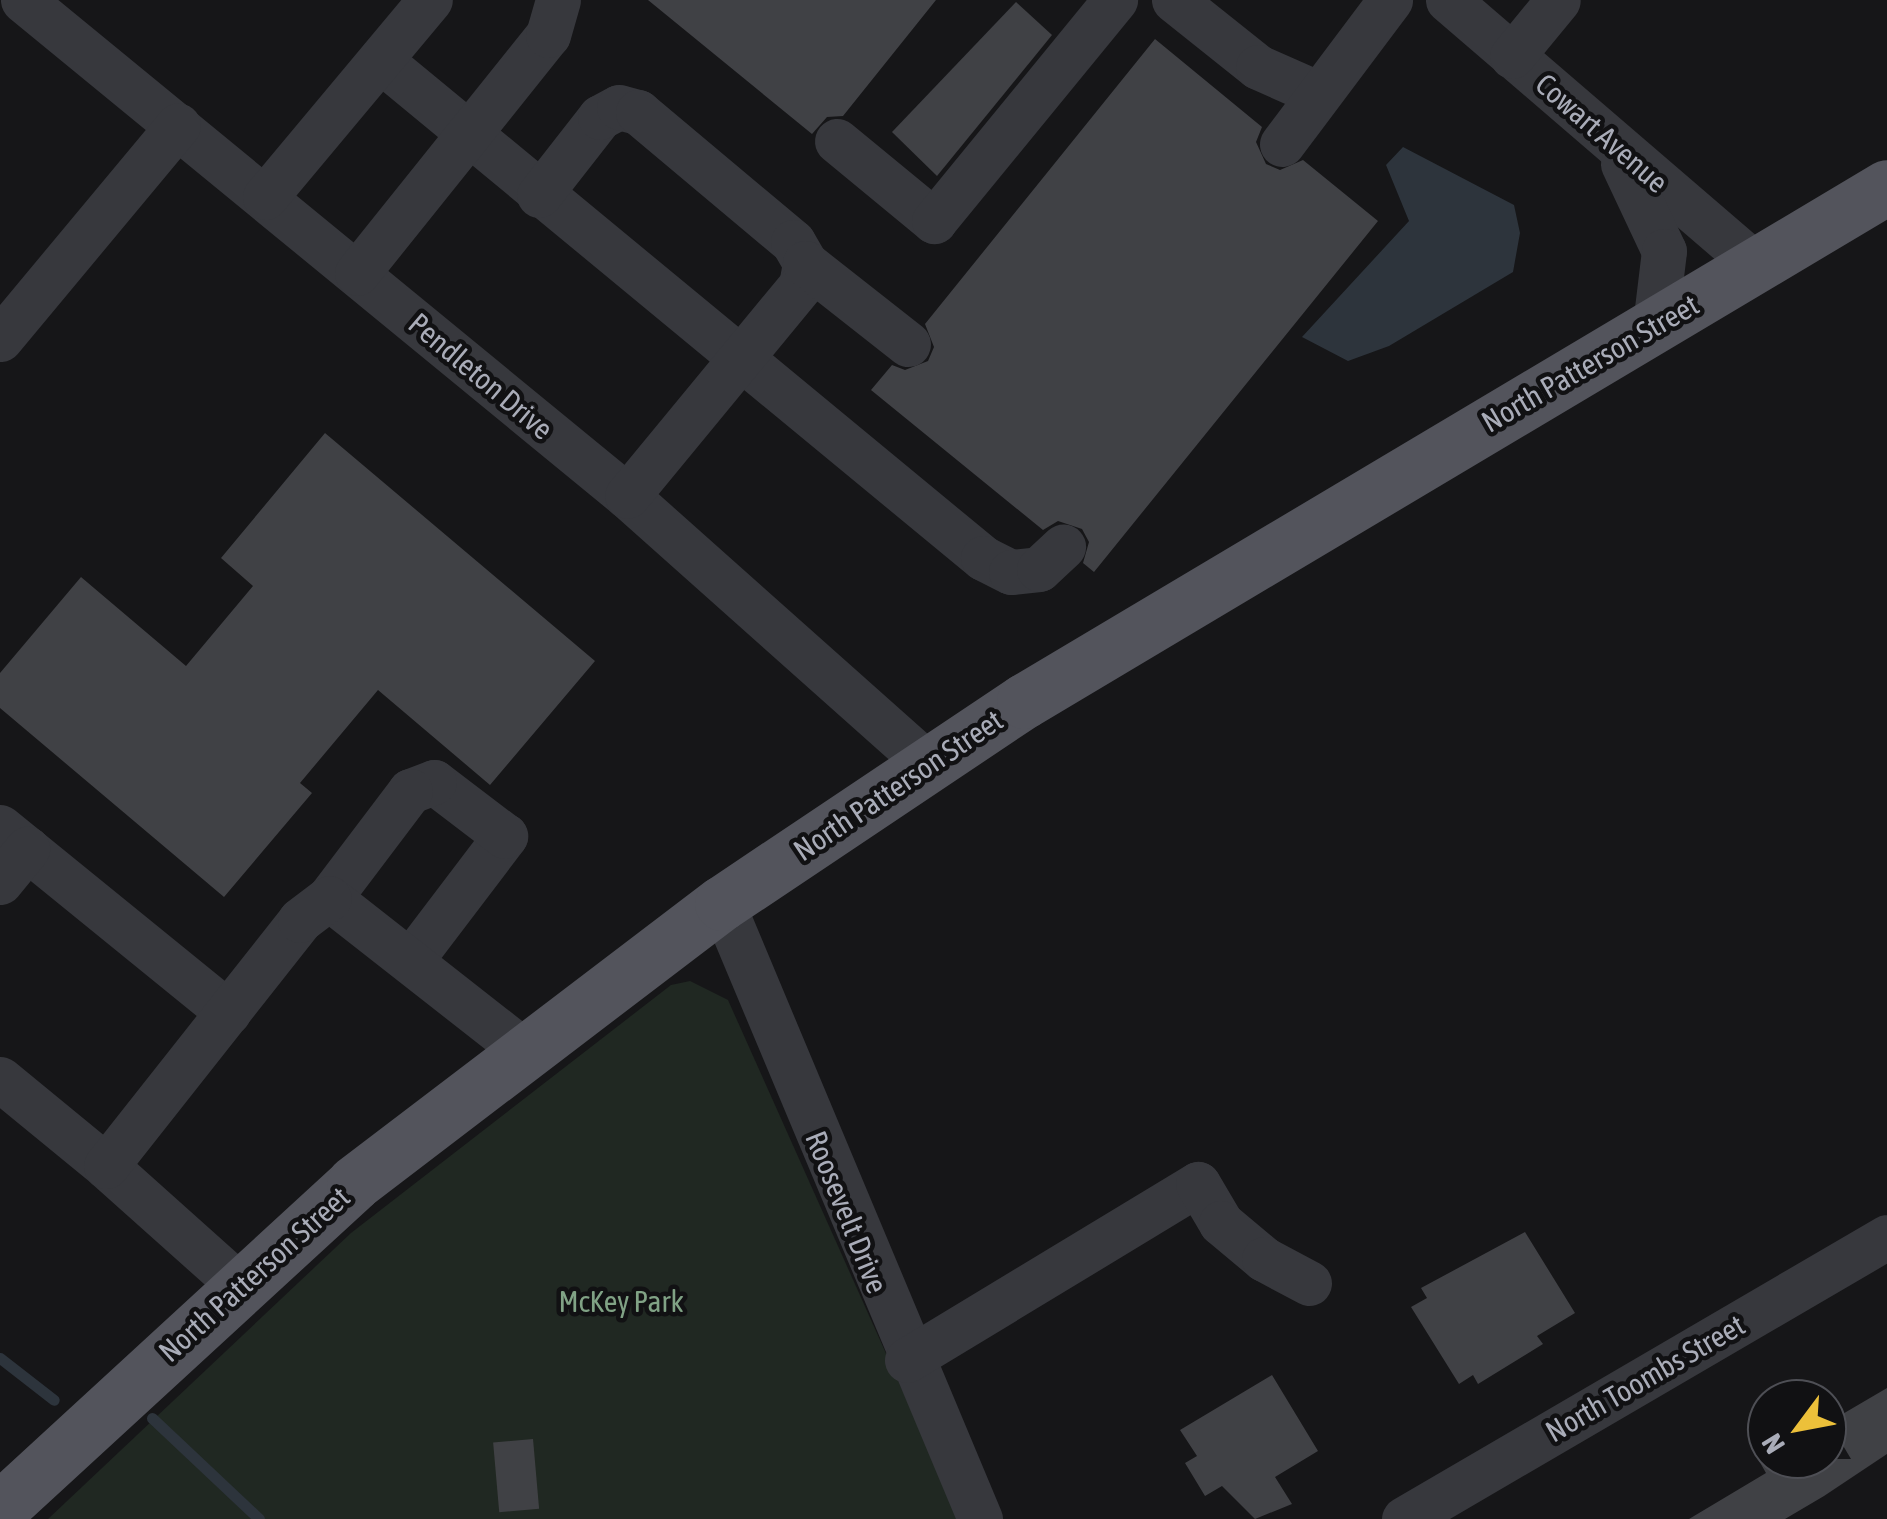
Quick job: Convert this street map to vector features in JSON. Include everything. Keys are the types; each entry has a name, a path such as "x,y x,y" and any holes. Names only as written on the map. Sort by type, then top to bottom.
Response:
{"main road":[{"name":"North Patterson Street","path":"0,1509 240,1286 523,1050 722,903 928,764 1306,527 1655,326 1887,186"}],"street":[{"name":"Pendleton Drive","path":"23,0 627,496 928,764"},
{"path":"266,197 430,0"},
{"path":"357,273 548,34 558,0"},
{"path":"837,141 934,221 1116,0"},
{"path":"1174,0 1258,67 1290,122 1390,0"},
{"name":"Cowart Avenue","path":"1448,0 1757,266"},
{"path":"1512,56 1558,0"},
{"path":"380,60 470,132 538,196 742,358 983,558 1011,572 1039,568 1063,547"},
{"path":"538,196 600,117 619,107 638,112 793,242 804,263 908,344"},
{"path":"0,339 178,125"},
{"path":"1606,137 1664,250 1655,326"},
{"path":"627,496 801,285 804,263"},
{"path":"106,1166 300,920 329,898 410,791 434,782 504,836 411,960"},
{"path":"9,853 228,1012"},
{"path":"329,898 523,1050"},
{"name":"Roosevelt Drive","path":"722,903 908,1360 980,1519"},
{"path":"0,1079 106,1166 240,1286"},
{"path":"908,1360 1198,1184 1221,1223 1308,1283"},
{"name":"North Toombs Street","path":"1404,1519 1887,1237"}],"green space":[{"name":"McKey Park","path":"690,981 728,1000 960,1519 48,1519 351,1233 671,985"}],"shaded area":[{"path":"1403,147 1514,205 1520,233 1513,272 1389,346 1348,361 1302,337 1409,221 1386,165"}],"building":[{"path":"648,0 936,0 843,116 827,117 812,134"},
{"path":"1016,2 1052,35 937,176 892,132"},
{"path":"1155,39 1262,127 1256,142 1266,164 1280,170 1303,160 1378,221 1094,572 1083,563 1089,542 1082,529 1058,521 1043,530 871,390 892,365 905,370 928,361 934,347 925,324"},
{"path":"325,433 595,661 490,785 378,690 300,783 312,793 224,897 0,708 0,673 81,577 186,666 253,586 221,558"},
{"path":"1525,1232 1575,1313 1537,1336 1543,1344 1478,1384 1473,1375 1459,1384 1411,1307 1427,1298 1421,1288"},
{"path":"1272,1375 1318,1451 1275,1477 1292,1504 1255,1519 1222,1486 1205,1496 1185,1463 1197,1456 1180,1430"},
{"path":"1887,1388 1887,1454 1785,1519 1689,1519 1756,1479 1847,1479 1847,1459 1851,1459 1847,1452 1847,1411"},
{"path":"533,1439 539,1509 499,1512 493,1442"}],"waterway":[{"path":"0,1358 54,1400"},
{"path":"152,1418 259,1519"}]}
